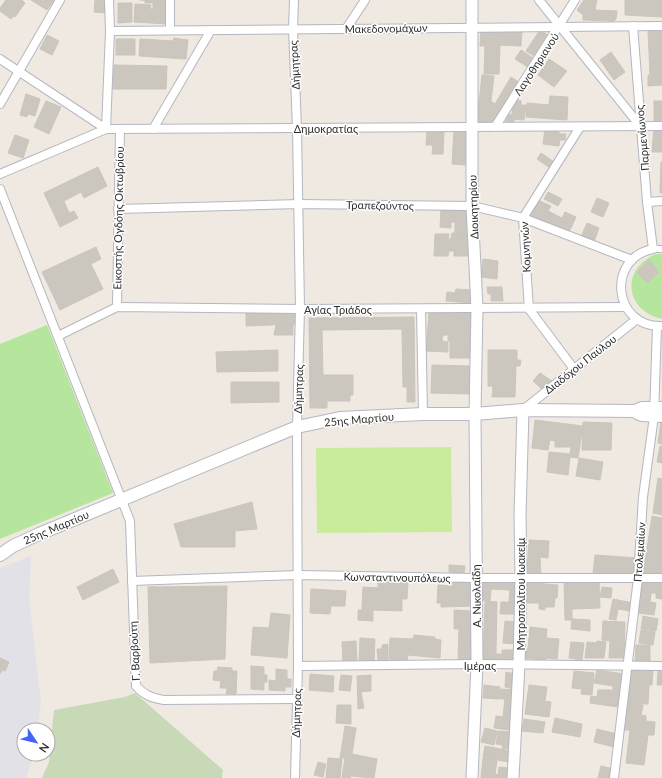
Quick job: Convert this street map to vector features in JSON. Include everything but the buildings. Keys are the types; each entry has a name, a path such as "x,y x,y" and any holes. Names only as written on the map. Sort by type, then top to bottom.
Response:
{"main road":[{"name":"25ης Μαρτίου","path":"13,546 297,426 340,418 423,414 475,414 523,410 635,411 642,408 658,412"},
{"path":"0,548 13,546"},
{"path":"0,555 13,546"}],"street":[{"path":"0,104 20,72 60,0"},
{"path":"106,129 110,31 109,0"},
{"path":"170,0 170,30"},
{"name":"Δήμητρας","path":"294,0 293,29 299,204 300,309 297,426 298,666 295,778"},
{"path":"346,29 365,0"},
{"name":"Διοικητηρίου","path":"472,0 472,206 477,308 475,414"},
{"path":"539,0 641,127"},
{"name":"Λαγοθηριανού","path":"495,127 575,0"},
{"name":"Παρμενίωνος","path":"632,26 647,202 653,249"},
{"name":"Μακεδονομάχων","path":"110,31 662,26"},
{"path":"153,129 211,30"},
{"path":"0,59 106,129"},
{"name":"Δημοκρατίας","path":"0,174 106,129 662,126"},
{"name":"Κομνηνών","path":"529,308 523,218 580,127"},
{"name":"Εικοστής Ογδόης Οκτωβρίου","path":"117,307 120,129"},
{"name":"Γ. Βαρβούτη","path":"0,189 123,499 130,521 134,677 136,686 142,693 151,698 164,700 297,699"},
{"path":"647,202 662,201"},
{"name":"Τραπεζούντος","path":"118,210 299,204 472,206 523,218 632,260"},
{"path":"660,326 645,324 637,319 626,306 621,295 621,283 625,270 632,260 643,252 653,249 662,249"},
{"name":"Αγίας Τριάδος","path":"58,336 117,307 421,309 626,306"},
{"path":"529,308 574,369"},
{"path":"421,309 423,414"},
{"name":"Διαδόχου Παύλου","path":"523,410 637,319"},
{"name":"Πτολεμαίων","path":"614,778 638,578 643,498 658,412 660,326"},
{"name":"Μητροπολίτου Ιωακείμ","path":"513,778 522,578 520,516 523,410"},
{"name":"Α. Νικολαΐδη","path":"472,778 477,664 475,578 475,414"},
{"name":"Κωνσταντινουπόλεως","path":"132,581 298,575 475,578 662,578"},
{"name":"Ιμέρας","path":"298,666 477,664 662,666"}],"shaded area":[{"path":"31,556 29,598 41,703 38,722 16,722 16,762 31,762 26,778 0,778 0,568"}],"green space":[{"path":"656,254 662,254 662,319 650,315 640,308 634,299 632,289 632,279 637,269 644,261"},
{"path":"47,325 113,493 0,539 0,344"},
{"path":"451,447 452,532 317,533 316,448"},
{"path":"135,693 223,770 222,778 42,778 49,762 56,762 56,722 53,722 54,710 125,697"}]}
